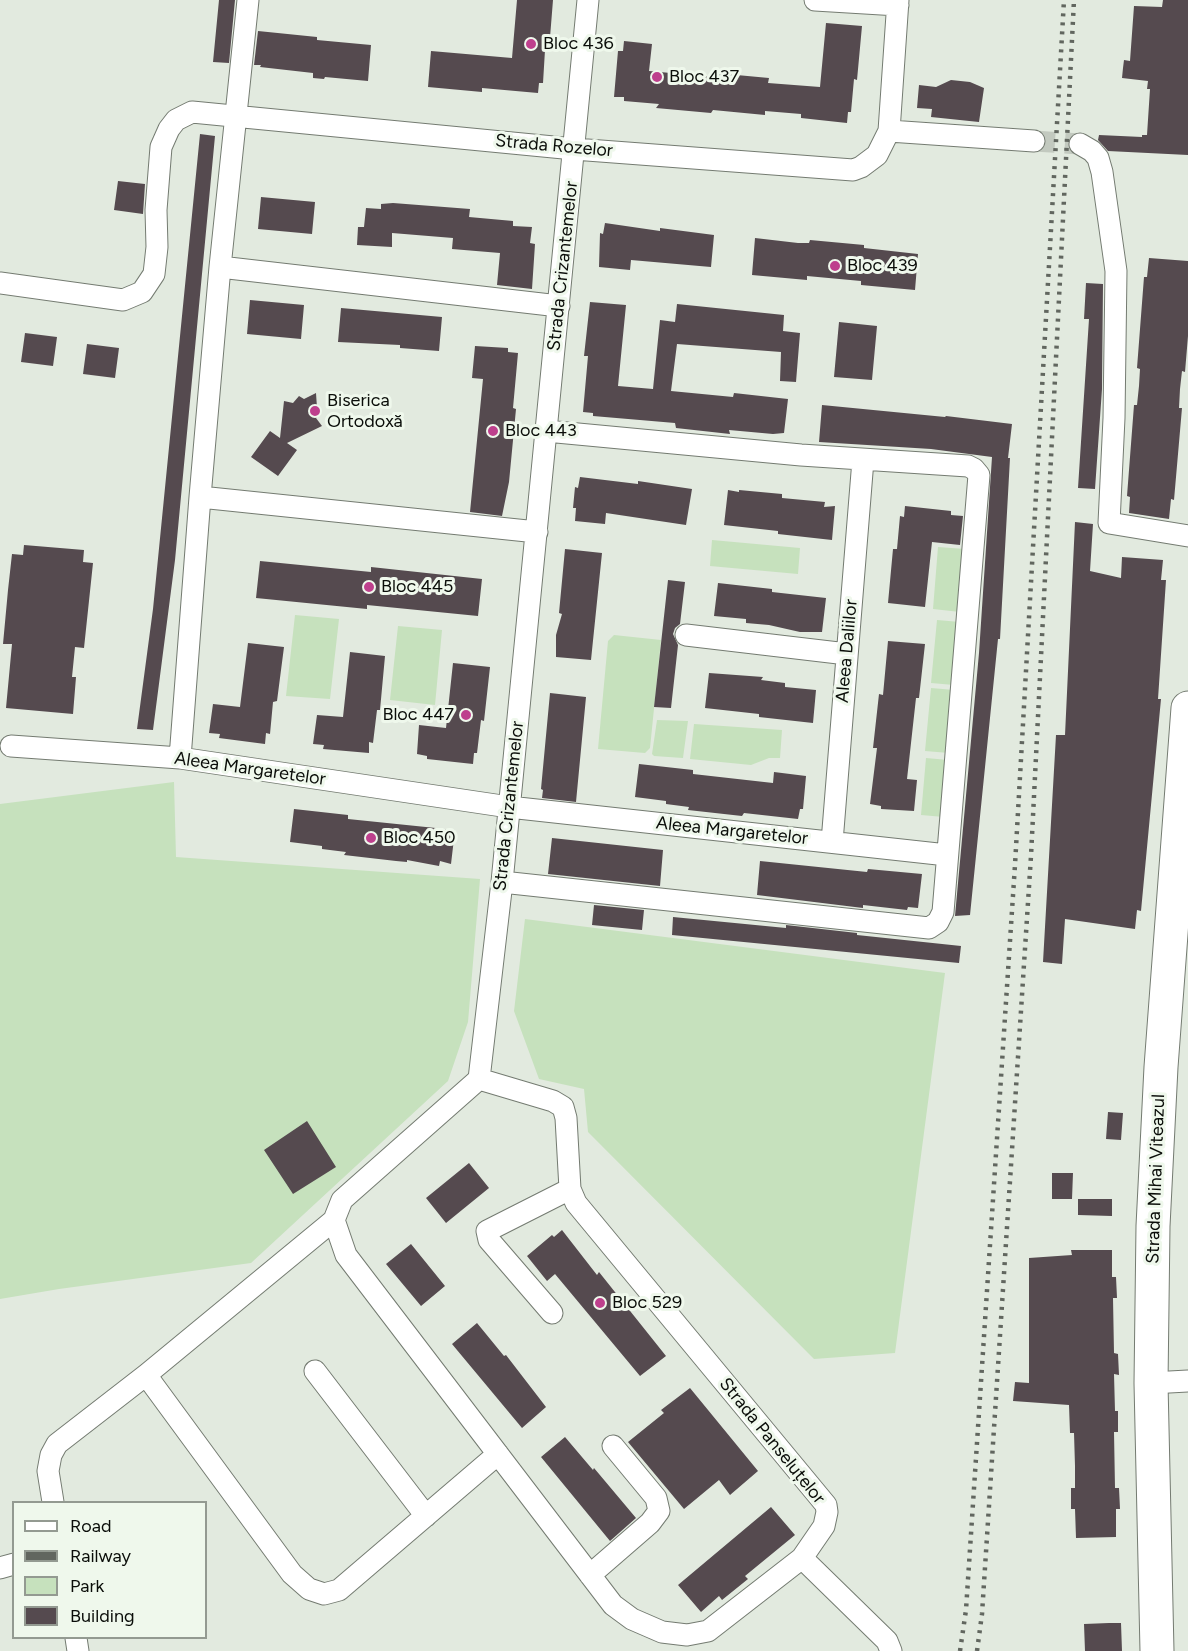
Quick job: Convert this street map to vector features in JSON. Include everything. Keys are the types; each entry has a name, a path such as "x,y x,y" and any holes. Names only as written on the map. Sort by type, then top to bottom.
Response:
{"highway":[{"name":"Strada Mihai Viteazul","path":"1157,1651 1151,1383 1155,1180 1188,708"}],"street":[{"path":"180,758 220,267 248,0"},
{"name":"Strada Crizantemelor","path":"479,1079 502,882 588,0"},
{"path":"815,0 898,3 889,131 1034,141"},
{"name":"Strada Rozelor","path":"0,283 123,300 142,292 154,274 161,147 169,129 177,120 192,112 574,149 842,170 853,170 870,162 877,155 889,131"},
{"path":"1080,144 1092,151 1098,158 1102,172 1116,271 1114,418 1109,524 1188,536"},
{"path":"220,267 559,306"},
{"path":"502,882 929,928 938,922 943,912 979,475 968,466 863,460 546,431"},
{"name":"Aleea Daliilor","path":"832,842 863,460"},
{"path":"200,497 537,532"},
{"path":"686,635 847,654"},
{"name":"Aleea Margaretelor","path":"11,746 180,758 509,807 947,855"},
{"path":"53,1501 48,1471 51,1455 57,1444 146,1375 334,1220 342,1200 479,1079"},
{"name":"Strada Panseluțelor","path":"334,1220 346,1255 613,1605 632,1619 662,1632 687,1635 708,1630 802,1558 824,1526 826,1504 576,1203 570,1189 566,1118 563,1107 553,1101 479,1079"},
{"path":"552,1313 489,1240 487,1231 570,1189"},
{"path":"315,1371 426,1516"},
{"path":"146,1375 292,1574 309,1589 324,1594 339,1590 498,1454"},
{"path":"1151,1383 1188,1381"},
{"path":"590,1575 650,1523 659,1511 656,1498 613,1446"},
{"path":"802,1558 886,1641 891,1651"}],"green space":[{"path":"712,540 800,548 798,574 710,566"},
{"path":"938,547 965,549 960,612 933,609"},
{"path":"295,615 339,619 330,699 286,696"},
{"path":"937,620 960,622 954,685 931,683"},
{"path":"398,626 442,630 435,705 390,700"},
{"path":"614,635 661,640 650,748 645,753 598,749 608,641"},
{"path":"931,688 954,690 949,753 925,751"},
{"path":"657,720 688,721 683,758 652,754"},
{"path":"694,724 782,730 780,758 769,758 751,765 690,759"},
{"path":"926,758 948,760 944,817 921,815"},
{"path":"174,782 176,857 480,879 468,1022 448,1081 251,1263 0,1299 0,804"},
{"path":"525,919 945,973 895,1353 814,1359 588,1132 584,1089 539,1079 514,1011"}],"building":[{"path":"219,0 235,0 229,63 213,62"},
{"name":"Bloc 436","path":"517,0 553,0 549,50 545,50 543,83 539,83 538,93 482,88 482,92 428,87 431,51 512,58"},
{"path":"1163,0 1188,0 1188,155 1108,151 1098,140 1099,135 1142,137 1142,135 1147,135 1150,89 1147,89 1148,81 1122,78 1123,68 1124,60 1130,61 1134,6 1162,7"},
{"path":"826,23 862,26 857,80 854,79 851,112 848,112 847,123 801,118 801,114 765,111 765,115 656,108 659,104 624,101 624,97 614,97 618,51 623,51 624,41 652,44 649,71 714,77 715,73 769,78 768,83 820,87"},
{"path":"258,31 371,45 368,81 313,78 313,73 254,65"},
{"path":"951,80 970,82 984,88 979,122 931,117 932,109 917,108 919,85 936,87"},
{"path":"200,134 215,136 175,560 153,730 137,729 153,609"},
{"path":"118,181 145,184 143,214 114,210"},
{"path":"261,197 315,202 312,234 258,229"},
{"path":"381,204 470,209 469,217 513,221 513,226 532,227 530,243 535,244 532,289 497,285 500,253 452,249 453,238 392,233 392,247 357,245 358,227 364,227 366,208 381,209"},
{"path":"605,223 660,231 660,228 714,235 711,267 631,260 630,270 599,267 600,233 603,234"},
{"name":"Bloc 439","path":"755,238 798,243 809,243 810,240 864,245 864,248 918,254 915,290 861,285 861,281 807,276 807,280 752,275"},
{"path":"1149,258 1188,261 1188,336 1185,372 1182,371 1180,389 1179,408 1182,408 1174,500 1171,499 1169,519 1129,513 1130,497 1127,496 1134,405 1137,405 1139,386 1140,369 1137,368 1144,277 1147,277"},
{"path":"1086,283 1103,284 1102,389 1095,489 1078,488 1089,319 1084,319"},
{"path":"250,300 304,305 301,339 247,334"},
{"path":"590,302 626,305 618,386 653,389 660,320 675,322 677,304 784,315 783,331 800,333 796,382 780,381 781,352 677,344 671,391 733,397 734,393 788,399 784,433 729,430 730,434 676,428 675,423 593,416 593,413 583,412 588,356 584,356"},
{"path":"341,308 442,317 439,351 400,348 400,345 338,342"},
{"path":"839,322 877,326 872,380 834,377"},
{"path":"25,333 57,337 53,366 21,362"},
{"path":"87,344 119,348 115,378 83,374"},
{"name":"Bloc 443","path":"475,346 508,348 508,352 518,353 513,408 516,409 509,482 502,516 470,512 483,379 472,378"},
{"path":"316,393 317,408 320,412 316,418 322,426 287,443 297,450 278,476 251,457 270,431 280,438 284,401 293,403 299,396 304,399"},
{"path":"822,405 1012,424 1008,458 1010,458 1000,639 998,639 970,915 955,916 979,653 992,457 931,449 819,442"},
{"path":"580,477 638,484 638,481 692,489 686,525 606,513 605,524 575,521 576,508 573,508 575,487 578,488"},
{"path":"728,490 782,494 782,498 825,502 824,507 835,506 832,540 724,525"},
{"path":"905,506 951,511 951,515 963,516 960,545 932,542 925,607 888,603 893,549 897,549 900,516 904,517"},
{"path":"1075,522 1093,524 1090,571 1121,578 1122,557 1163,560 1161,580 1166,580 1158,699 1161,699 1141,911 1137,910 1135,929 1065,919 1062,964 1043,962 1056,735 1065,735"},
{"path":"24,545 84,550 83,562 93,563 84,648 75,647 72,677 76,677 73,714 6,708 12,644 3,644 8,590 12,554 23,555"},
{"path":"565,549 602,553 591,660 556,657 556,635 562,614 559,613"},
{"name":"Bloc 445","path":"260,561 371,572 371,567 482,579 478,616 367,605 367,609 256,598"},
{"path":"668,580 685,582 680,624 675,628 673,634 678,645 671,708 654,707"},
{"path":"718,583 826,598 822,632 800,632 769,625 746,623 746,619 714,616"},
{"path":"888,641 925,644 907,779 917,780 914,811 881,809 881,806 870,804 877,748 873,748 879,694 883,695"},
{"path":"248,643 284,647 277,701 273,702 270,734 266,733 265,744 219,738 220,734 209,733 213,704 240,707"},
{"path":"350,652 385,656 380,710 377,710 373,743 369,742 369,753 323,749 324,745 313,744 317,715 343,717"},
{"name":"Bloc 447","path":"453,663 490,667 484,721 481,720 477,753 474,753 473,764 427,759 427,756 417,754 419,725 446,728"},
{"path":"709,673 763,677 761,680 785,683 785,687 816,690 813,723 705,708"},
{"path":"550,693 586,697 576,802 542,798"},
{"path":"639,764 693,770 693,774 773,783 774,772 806,776 803,809 800,809 798,819 744,813 742,816 688,810 689,807 666,804 666,801 635,797"},
{"name":"Bloc 450","path":"294,809 348,815 348,819 455,830 451,864 440,861 439,866 407,860 407,862 344,855 346,852 290,842"},
{"path":"552,838 663,850 660,886 548,874"},
{"path":"760,861 867,872 868,869 922,874 918,908 908,907 907,910 863,905 863,908 757,895"},
{"path":"594,905 644,910 642,930 592,925"},
{"path":"673,917 786,928 786,925 961,946 959,963 672,935"},
{"path":"1108,1112 1123,1113 1121,1140 1106,1139"},
{"path":"307,1121 336,1167 293,1194 264,1150"},
{"path":"469,1163 489,1188 446,1223 426,1198"},
{"path":"1052,1173 1073,1173 1072,1199 1052,1199"},
{"path":"1078,1199 1112,1199 1112,1216 1078,1215"},
{"name":"Bloc 529","path":"562,1230 666,1356 640,1376 555,1274 547,1281 527,1256 552,1235 554,1237"},
{"path":"411,1244 445,1286 421,1306 386,1264"},
{"path":"1071,1250 1112,1250 1112,1277 1116,1277 1117,1298 1113,1298 1114,1353 1118,1354 1119,1375 1114,1374 1115,1411 1118,1411 1118,1432 1114,1432 1115,1488 1119,1488 1120,1509 1116,1509 1116,1537 1076,1538 1075,1509 1071,1509 1071,1488 1075,1488 1074,1433 1070,1433 1069,1405 1013,1401 1015,1382 1029,1383 1029,1258 1072,1255"},
{"path":"477,1323 504,1356 506,1355 546,1407 522,1428 452,1344"},
{"path":"690,1388 758,1471 730,1495 719,1480 684,1509 628,1442 664,1413 661,1410"},
{"path":"565,1437 636,1518 610,1541 541,1457"},
{"path":"771,1507 795,1535 745,1576 748,1579 722,1600 719,1596 701,1612 678,1585"},
{"path":"1121,1623 1122,1651 1085,1651 1084,1624"}],"tunnel":[{"path":"1034,141 1080,144"}],"railway":[{"path":"960,1651 966,1610 1015,865 1064,0"},
{"path":"977,1651 982,1614 1031,856 1074,0"}],"place":[{"name":"Bloc 436","path":"531,44"},
{"name":"Bloc 437","path":"657,77"},
{"name":"Bloc 439","path":"835,266"},
{"name":"Biserica Ortodoxă","path":"315,411"},
{"name":"Bloc 443","path":"493,431"},
{"name":"Bloc 445","path":"369,587"},
{"name":"Bloc 447","path":"466,715"},
{"name":"Bloc 450","path":"371,838"},
{"name":"Bloc 529","path":"600,1303"}]}
